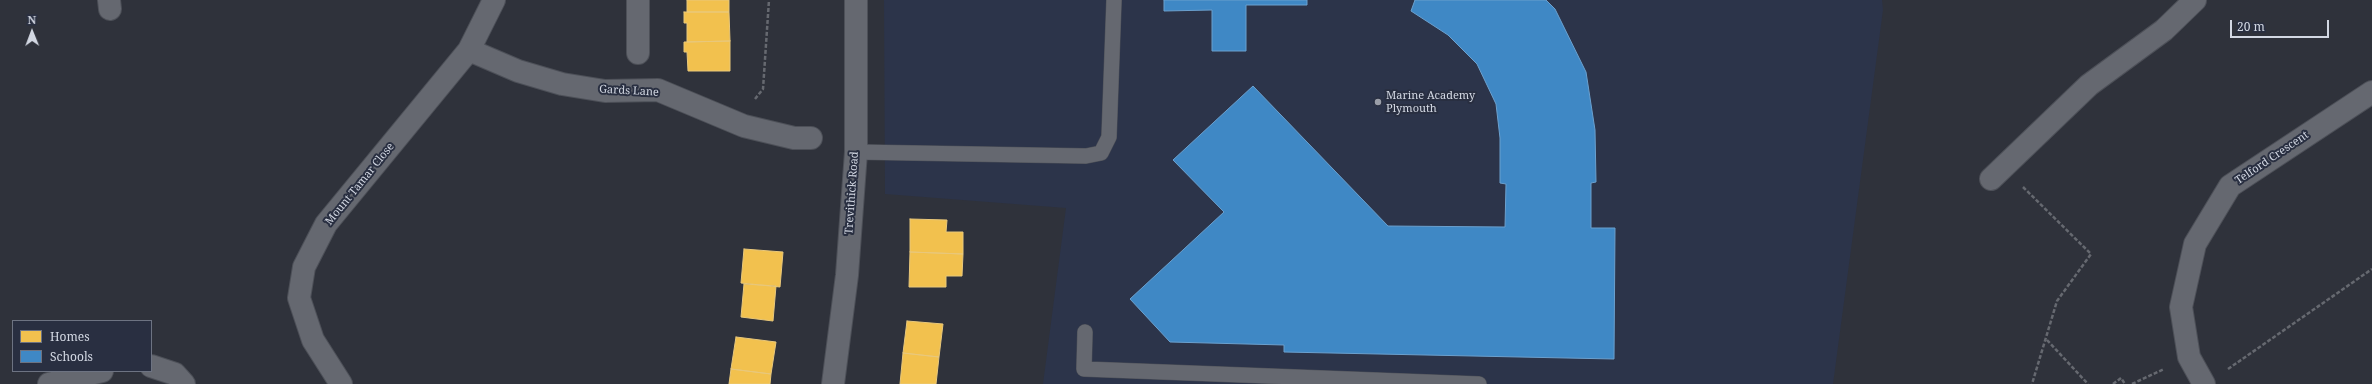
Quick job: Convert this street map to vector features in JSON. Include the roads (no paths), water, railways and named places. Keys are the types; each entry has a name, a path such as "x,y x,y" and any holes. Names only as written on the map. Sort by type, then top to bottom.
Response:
{"street":[{"name":"Mount Tamar Close","path":"341,384 313,340 299,298 304,267 326,224 469,50 494,0"},
{"path":"638,0 638,53"},
{"name":"Trevithick Road","path":"833,384 847,275 856,152 856,0"},
{"path":"1997,173 2089,85 2164,30 2195,0"},
{"name":"Gards Lane","path":"469,50 518,71 562,84 605,91 658,90 744,126 794,138 812,138"},
{"name":"Telford Crescent","path":"2204,384 2189,357 2181,307 2195,244 2230,186 2372,92"},
{"path":"152,366 175,374 184,384"},
{"path":"49,384 98,372"}],"lane":[{"path":"856,152 1086,156 1101,153 1109,137 1114,0"},
{"path":"1085,332 1084,369 1479,384"}],"place":[{"name":"Marine Academy Plymouth","path":"1378,102"}]}
